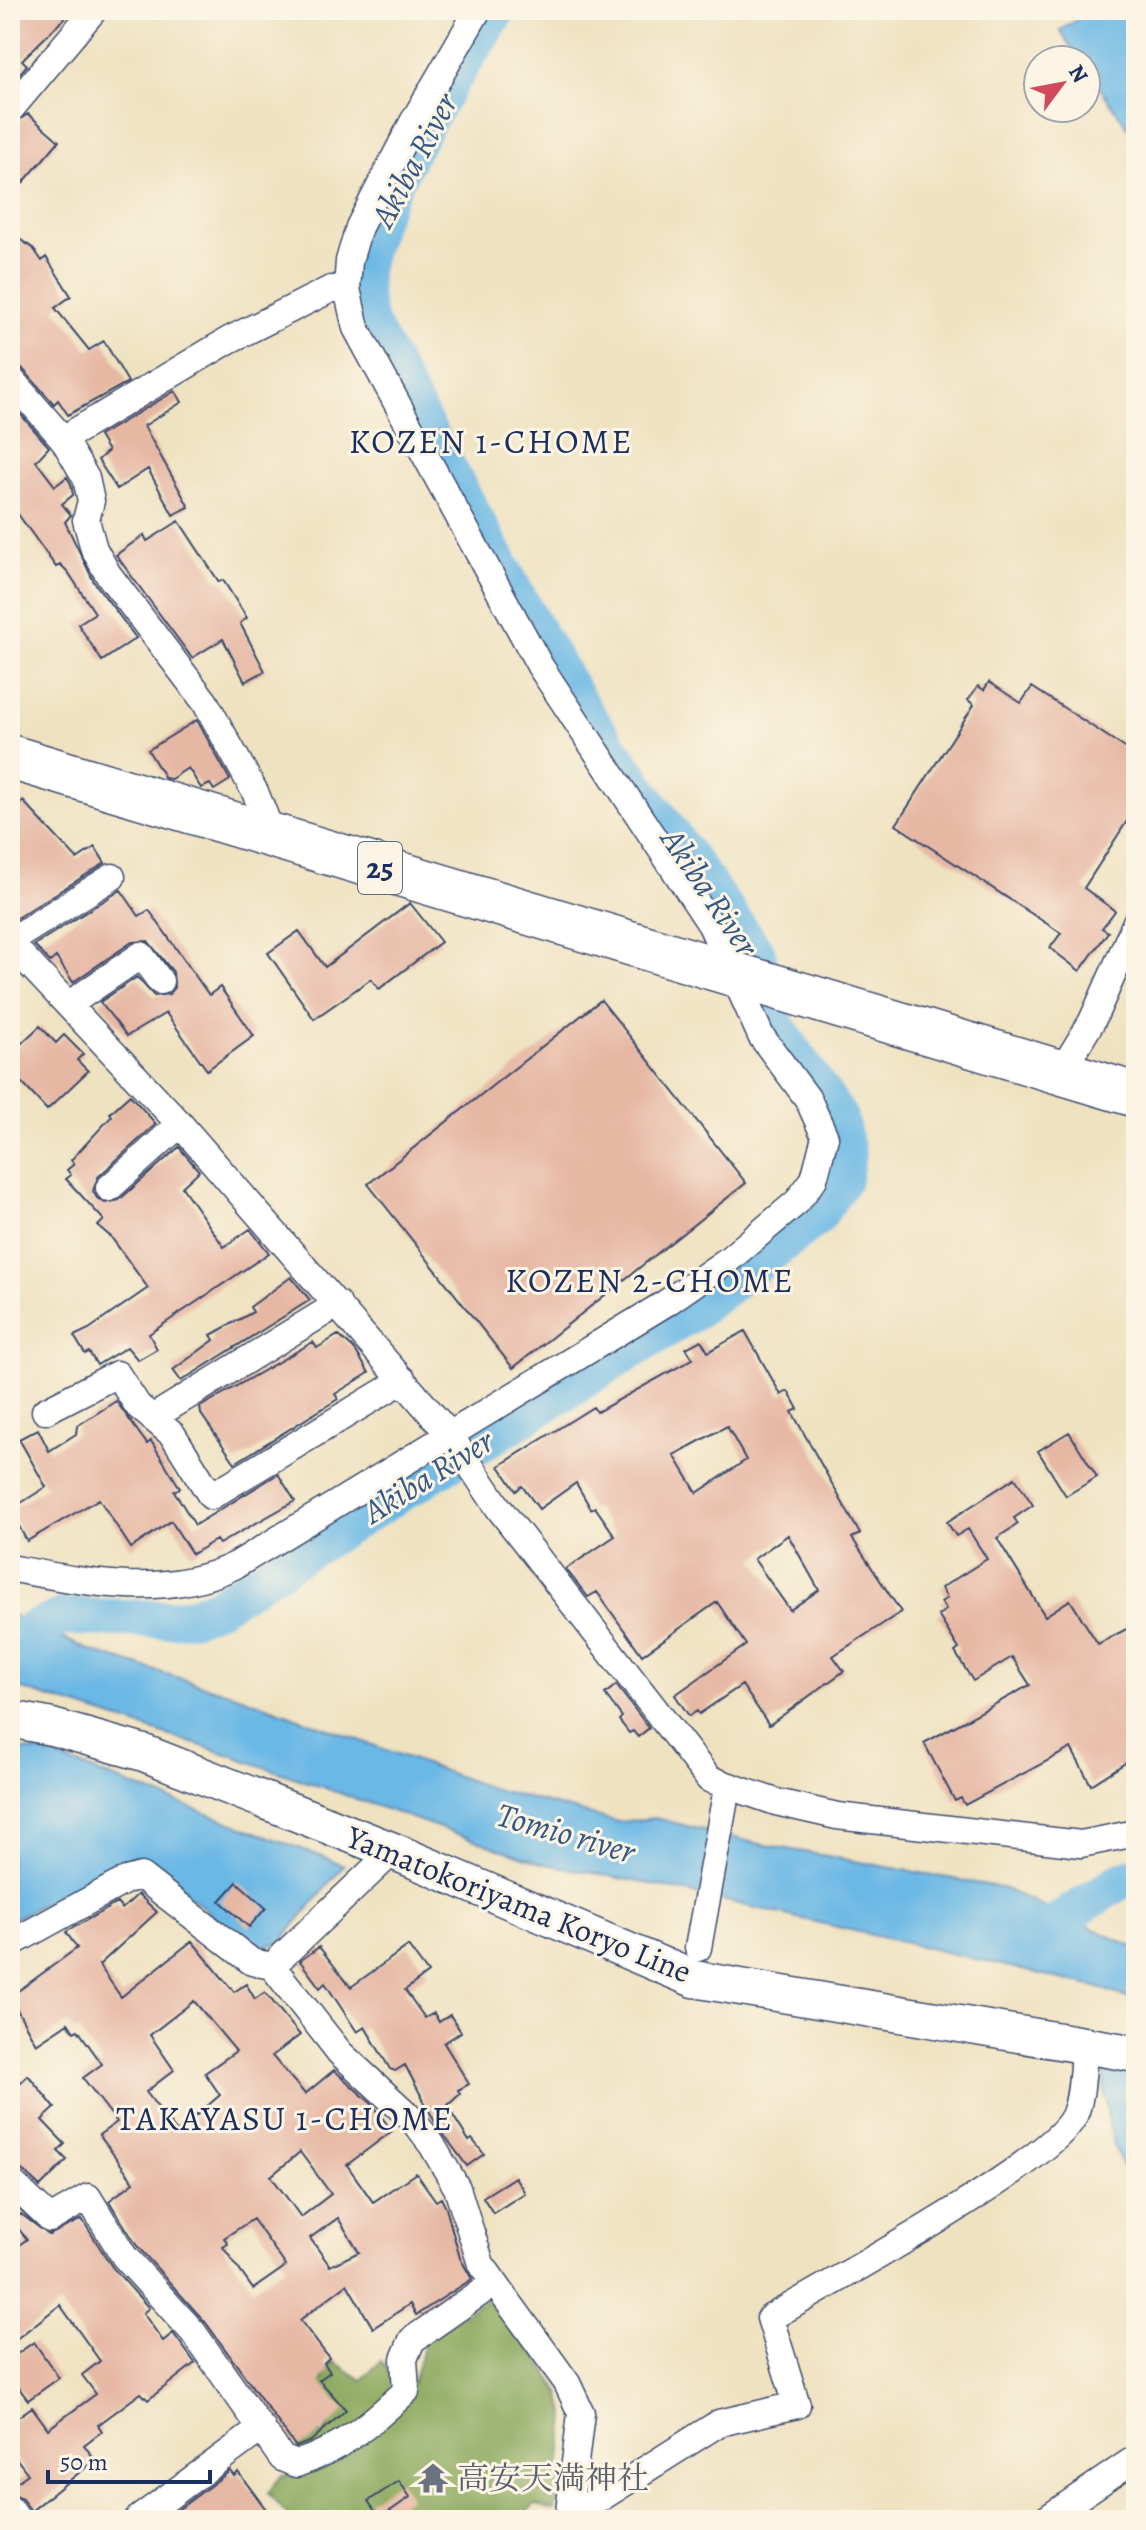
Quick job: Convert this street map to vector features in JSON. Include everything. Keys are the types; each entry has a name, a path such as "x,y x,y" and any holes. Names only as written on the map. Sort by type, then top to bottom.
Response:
{"highway":[{"name":"25","path":"10,757 1136,1095"}],"main road":[{"name":"Yamatokoriyama Koryo Line","path":"10,1719 52,1727 144,1753 393,1851 696,1963 1136,2054"}],"street":[{"path":"10,110 94,10"},
{"path":"10,1568 82,1581 179,1585 199,1581 236,1565 666,1303 728,1260 797,1202 814,1179 825,1137 808,1099 761,1036 758,982 711,925 540,666 494,587 356,328 347,289 349,261 359,227 413,122 478,10"},
{"path":"63,439 229,340 331,289 347,289"},
{"path":"12,384 63,439 86,478 91,501 86,520 94,549 132,608 205,702 255,792 273,836"},
{"path":"112,877 10,942 180,1124 449,1434 475,1473 709,1779 727,1788 837,1816 1033,1841 1081,1844 1136,1833"},
{"path":"1061,1072 1092,1021 1136,922"},
{"path":"68,1005 141,955 160,981"},
{"path":"109,1188 180,1124"},
{"path":"152,1418 338,1304"},
{"path":"45,1411 117,1374 138,1406 173,1435 211,1496 403,1380"},
{"path":"696,1963 727,1788"},
{"path":"272,1966 393,1851"},
{"path":"10,1944 126,1880 141,1876 252,1962 272,1966 340,2053 412,2119 432,2145 457,2188 481,2264 567,2383 581,2413 568,2519"},
{"path":"568,2519 719,2423 797,2405 770,2318 943,2215 1045,2148 1075,2115 1085,2044"},
{"path":"10,2181 50,2219 88,2197 124,2256 193,2332 282,2458 296,2464 321,2456 369,2425 406,2391 404,2359 412,2340 494,2283"},
{"path":"137,2520 262,2428"},
{"path":"1045,2520 1136,2458"},
{"path":"10,2509 18,2520"}],"green space":[{"path":"494,2294 560,2392 566,2418 555,2510 535,2505 519,2520 331,2520 325,2514 291,2520 268,2493 282,2475 305,2477 291,2425 302,2420 323,2436 338,2405 321,2383 333,2361 362,2380 381,2361 400,2380 413,2383 425,2340"}],"water":[{"path":"1093,10 1136,10 1136,139 1102,91 1102,44 1069,44 1060,30"},
{"name":"Tomio river","path":"10,1614 91,1651 242,1697 487,1787 618,1822 655,1818 755,1843 1003,1888 1136,1948 1136,2001 1100,1988 665,1887 541,1863 227,1754 10,1685"},
{"path":"10,1748 46,1753 344,1865 280,1943 250,1949 147,1858 132,1857 10,1921"},
{"path":"1103,2067 1136,2073 1136,2190 1114,2146"}],"building":[{"path":"18,10 73,10 22,60 27,65 10,85 10,17"},
{"path":"28,114 59,141 10,198 10,126"},
{"path":"10,233 33,248 42,261 46,257 71,296 55,308 89,350 104,341 128,382 68,415 58,400 54,404 22,368 10,362"},
{"path":"175,391 182,402 144,426 189,507 173,515 148,469 117,489 98,460 108,451 99,436"},
{"path":"10,402 49,447 36,461 55,486 67,477 71,484 73,495 62,504 71,515 65,522 94,582 136,638 102,661 78,624 95,613 68,572 60,564 56,567 10,503"},
{"path":"179,521 247,618 240,623 265,671 245,682 223,639 192,658 116,555 144,535 147,541"},
{"path":"989,682 1021,703 1032,687 1136,755 1136,807 1084,888 1115,911 1102,928 1108,932 1080,971 1050,948 1061,933 896,825 974,705 968,700 978,686 984,690"},
{"path":"197,720 230,780 214,790 210,784 201,788 188,768 171,779 165,778 148,750"},
{"path":"23,801 77,859 95,847 105,863 10,922 10,813"},
{"path":"121,890 139,916 149,910 209,995 220,987 254,1036 207,1070 166,1013 127,1036 100,1002 137,977 154,996 169,994 174,988 173,972 148,941 132,942 73,982 56,957 50,962 34,945"},
{"path":"410,903 441,942 379,989 371,979 314,1019 268,953 299,931 325,967"},
{"path":"601,1000 746,1183 513,1368 368,1184"},
{"path":"40,1026 56,1043 64,1035 83,1054 77,1060 88,1071 47,1110 10,1070 10,1054"},
{"path":"130,1095 156,1124 98,1177 93,1191 97,1198 105,1203 119,1200 179,1147 199,1171 182,1187 224,1247 250,1229 269,1253 149,1334 157,1349 138,1360 127,1347 97,1365 89,1352 85,1354 74,1336 148,1288 111,1237 98,1226 104,1220 66,1179 71,1175 67,1170 74,1164 71,1160 112,1116 110,1113"},
{"path":"291,1277 310,1300 181,1381 173,1370 214,1340 211,1335 253,1312 250,1307"},
{"path":"745,1331 781,1395 788,1391 798,1409 792,1412 860,1534 852,1538 901,1612 833,1656 844,1671 769,1725 742,1685 699,1714 697,1711 689,1716 675,1695 746,1645 717,1602 642,1655 597,1592 588,1597 566,1569 615,1536 595,1507 591,1509 576,1483 539,1509 522,1486 516,1491 499,1466 593,1407 597,1412 693,1359 686,1348 701,1340 708,1352","holes":["727,1426 746,1460 697,1493 674,1455","788,1535 819,1590 790,1610 754,1559"]},
{"path":"338,1335 355,1350 369,1373 335,1394 338,1399 235,1463 201,1414 200,1407 313,1342 317,1348"},
{"path":"116,1401 147,1444 151,1441 180,1488 174,1491 195,1525 278,1474 295,1501 219,1544 216,1540 192,1554 171,1521 131,1548 99,1499 27,1541 10,1510 46,1487 19,1439 38,1429 49,1451 76,1434 77,1426"},
{"path":"1069,1432 1097,1477 1066,1496 1038,1451"},
{"path":"1015,1478 1033,1505 1014,1518 1018,1524 997,1538 1045,1616 1070,1600 1098,1644 1136,1624 1136,1756 1091,1785 1071,1748 965,1805 961,1798 955,1801 924,1743 1030,1685 1012,1657 973,1681 955,1652 959,1649 938,1615 946,1610 941,1602 947,1598 941,1588 987,1559 968,1529 956,1536 947,1522"},
{"path":"616,1685 649,1728 638,1737 633,1731 629,1733 619,1720 622,1717 605,1694"},
{"path":"237,1882 266,1908 249,1927 220,1901"},
{"path":"138,1894 157,1912 99,1965 121,1997 192,1941 234,1992 246,1984 255,1999 265,1992 300,2035 272,2056 305,2094 334,2070 373,2105 392,2131 347,2165 373,2202 416,2173 436,2201 441,2198 460,2258 472,2279 416,2315 410,2304 373,2328 347,2284 300,2320 329,2358 324,2363 330,2372 319,2380 346,2410 311,2441 296,2447 206,2323 137,2246 109,2201 134,2182 99,2135 117,2122 83,2078 102,2064 78,2030 74,2032 68,2023 36,2044 10,1997 77,1948 66,1932 117,1903 122,1909","holes":["194,2001 236,2051 205,2073 220,2095 177,2132 146,2092 174,2070 150,2035","300,2152 331,2194 301,2217 271,2176","338,2218 359,2252 330,2266 310,2238","253,2219 286,2266 253,2289 223,2247 228,2244 224,2238"]},
{"path":"408,1946 428,1973 405,1990 425,2018 434,2013 439,2022 450,2015 461,2032 444,2043 469,2084 458,2090 460,2094 447,2106 469,2141 472,2139 484,2154 467,2166 436,2124 405,2065 395,2071 390,2069 365,2027 357,2032 325,1983 320,1988 300,1961 319,1947 351,1987"},
{"path":"28,2075 55,2108 42,2120 65,2144 58,2151 67,2160 40,2187 21,2169 10,2165 10,2093"},
{"path":"515,2177 525,2193 493,2213 483,2197"},
{"path":"21,2214 49,2235 82,2219 112,2267 149,2308 143,2313 163,2341 173,2333 195,2363 148,2400 141,2393 98,2425 102,2431 84,2445 95,2460 31,2511 22,2499 10,2493 10,2487 28,2474 10,2450 10,2423 32,2407 48,2429 96,2394 82,2375 100,2361 60,2305 10,2344 10,2252 27,2239 12,2221"},
{"path":"34,2342 59,2378 28,2400 10,2376 10,2359"},
{"path":"230,2471 234,2476 238,2472 274,2520 175,2520 171,2515"},
{"path":"399,2481 410,2497 380,2518 368,2501"}],"waterway":[{"name":"Akiba River","path":"20,1648 30,1631 63,1617 168,1619 195,1616 218,1606 692,1313 816,1218 843,1178 847,1154 839,1118 772,1020 757,954 582,709 532,624 369,323 363,298 363,273 375,226 388,194 422,129 497,10"},
{"path":"1023,1945 1120,1881 1136,1876"}],"place":[{"name":"高安天満神社","path":"433,2478"}],"district":[{"name":"KOZEN 1-CHOME","path":"491,441"},
{"name":"KOZEN 2-CHOME","path":"650,1280"},
{"name":"TAKAYASU 1-CHOME","path":"285,2118"}]}
